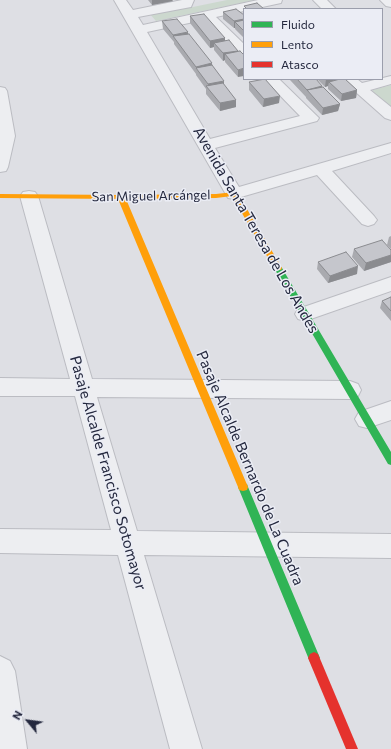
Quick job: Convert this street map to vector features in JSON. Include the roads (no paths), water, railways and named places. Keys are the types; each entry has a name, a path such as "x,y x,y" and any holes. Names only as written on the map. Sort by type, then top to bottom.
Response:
{"street":[{"name":"Avenida Santa Teresa de Los Andes","path":"120,0 391,461"},
{"path":"130,15 186,4 188,0"},
{"path":"250,8 263,6 276,0"},
{"path":"319,0 329,8"},
{"path":"386,0 391,3"},
{"path":"139,30 206,15 243,9"},
{"path":"206,15 243,51"},
{"path":"206,145 311,118 272,80"},
{"path":"354,84 391,80"},
{"path":"354,84 391,115"},
{"path":"0,91 3,123 7,143 0,167"},
{"name":"San Miguel Arcángel","path":"0,196 121,197 216,196 234,194 390,149"},
{"path":"320,168 368,220"},
{"name":"Pasaje Alcalde Francisco Sotomayor","path":"29,196 186,749"},
{"name":"Pasaje Alcalde Bernardo de La Cuadra","path":"121,197 203,389 352,749"},
{"path":"305,314 391,284"},
{"path":"0,387 350,390"},
{"path":"367,419 391,410"},
{"path":"0,542 128,542 391,546"},
{"path":"0,671 6,734"}]}
